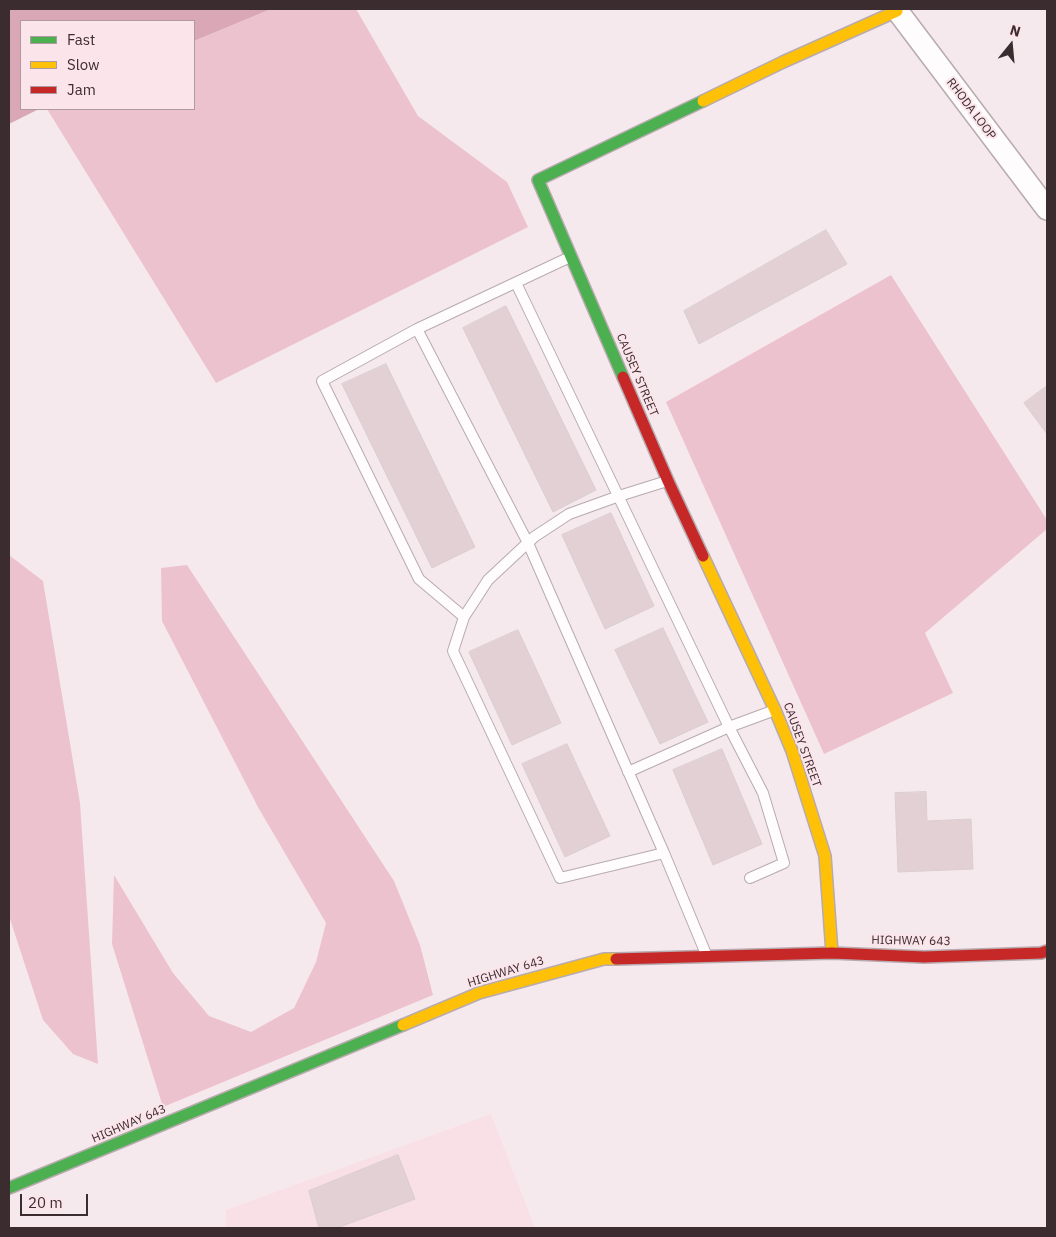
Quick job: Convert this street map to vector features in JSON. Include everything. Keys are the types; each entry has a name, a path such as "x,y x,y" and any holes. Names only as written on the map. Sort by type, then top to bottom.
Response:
{"street":[{"name":"RHODA LOOP","path":"897,10 1047,209"},
{"name":"CAUSEY STREET","path":"832,953 825,856 792,751 776,710 668,481 538,180 783,62 897,10"},
{"name":"HIGHWAY 643","path":"9,1188 479,993 604,958 832,953 924,957 1040,953 1047,951"}],"lane":[{"path":"464,617 419,579 322,381 417,329 571,257"},
{"path":"516,283 763,793 784,863 750,878"},
{"path":"417,329 528,543 664,853 707,956"},
{"path":"664,853 560,878 452,652 464,617 488,580 534,537 569,514 668,481"},
{"path":"628,772 730,727 776,710"}],"shaded area":[{"path":"9,9 271,9 195,41 195,20 20,20 20,110 37,110 9,124"},
{"path":"271,9 356,9 418,116 507,182 528,227 216,383 48,110 195,110 195,41"},
{"path":"891,275 1047,520 1047,529 925,633 953,693 824,754 666,402"},
{"path":"9,555 43,581 80,803 98,1064 73,1054 43,1020 9,916"},
{"path":"187,565 394,881 420,945 433,995 163,1107 112,944 114,875 173,973 209,1016 251,1032 294,1008 316,962 326,923 259,809 162,621 161,568"},
{"path":"491,1114 535,1228 226,1228 226,1210"}],"building":[{"path":"826,230 847,264 699,344 684,311"},
{"path":"506,306 596,490 553,512 463,328"},
{"path":"386,364 475,547 432,568 342,384"},
{"path":"1047,386 1047,434 1024,403"},
{"path":"611,513 654,606 605,629 562,535"},
{"path":"663,628 708,722 660,744 615,650"},
{"path":"518,630 561,723 512,745 469,652"},
{"path":"567,744 610,836 565,857 522,764"},
{"path":"722,749 762,844 713,865 673,770"},
{"path":"926,792 927,821 971,819 973,869 898,872 895,793"},
{"path":"398,1155 415,1199 337,1228 319,1228 309,1191"}],"traffic: fast":[{"path":"623,377 538,180 703,101"},
{"path":"9,1188 403,1025"}],"traffic: slow":[{"path":"703,101 783,62 897,11"},
{"path":"703,556 775,710 792,751 825,856 832,953"},
{"path":"403,1025 479,993 604,959 616,959"}],"traffic: jam":[{"path":"623,377 703,556"},
{"path":"616,959 832,953 924,957 1041,953 1047,951"}]}
